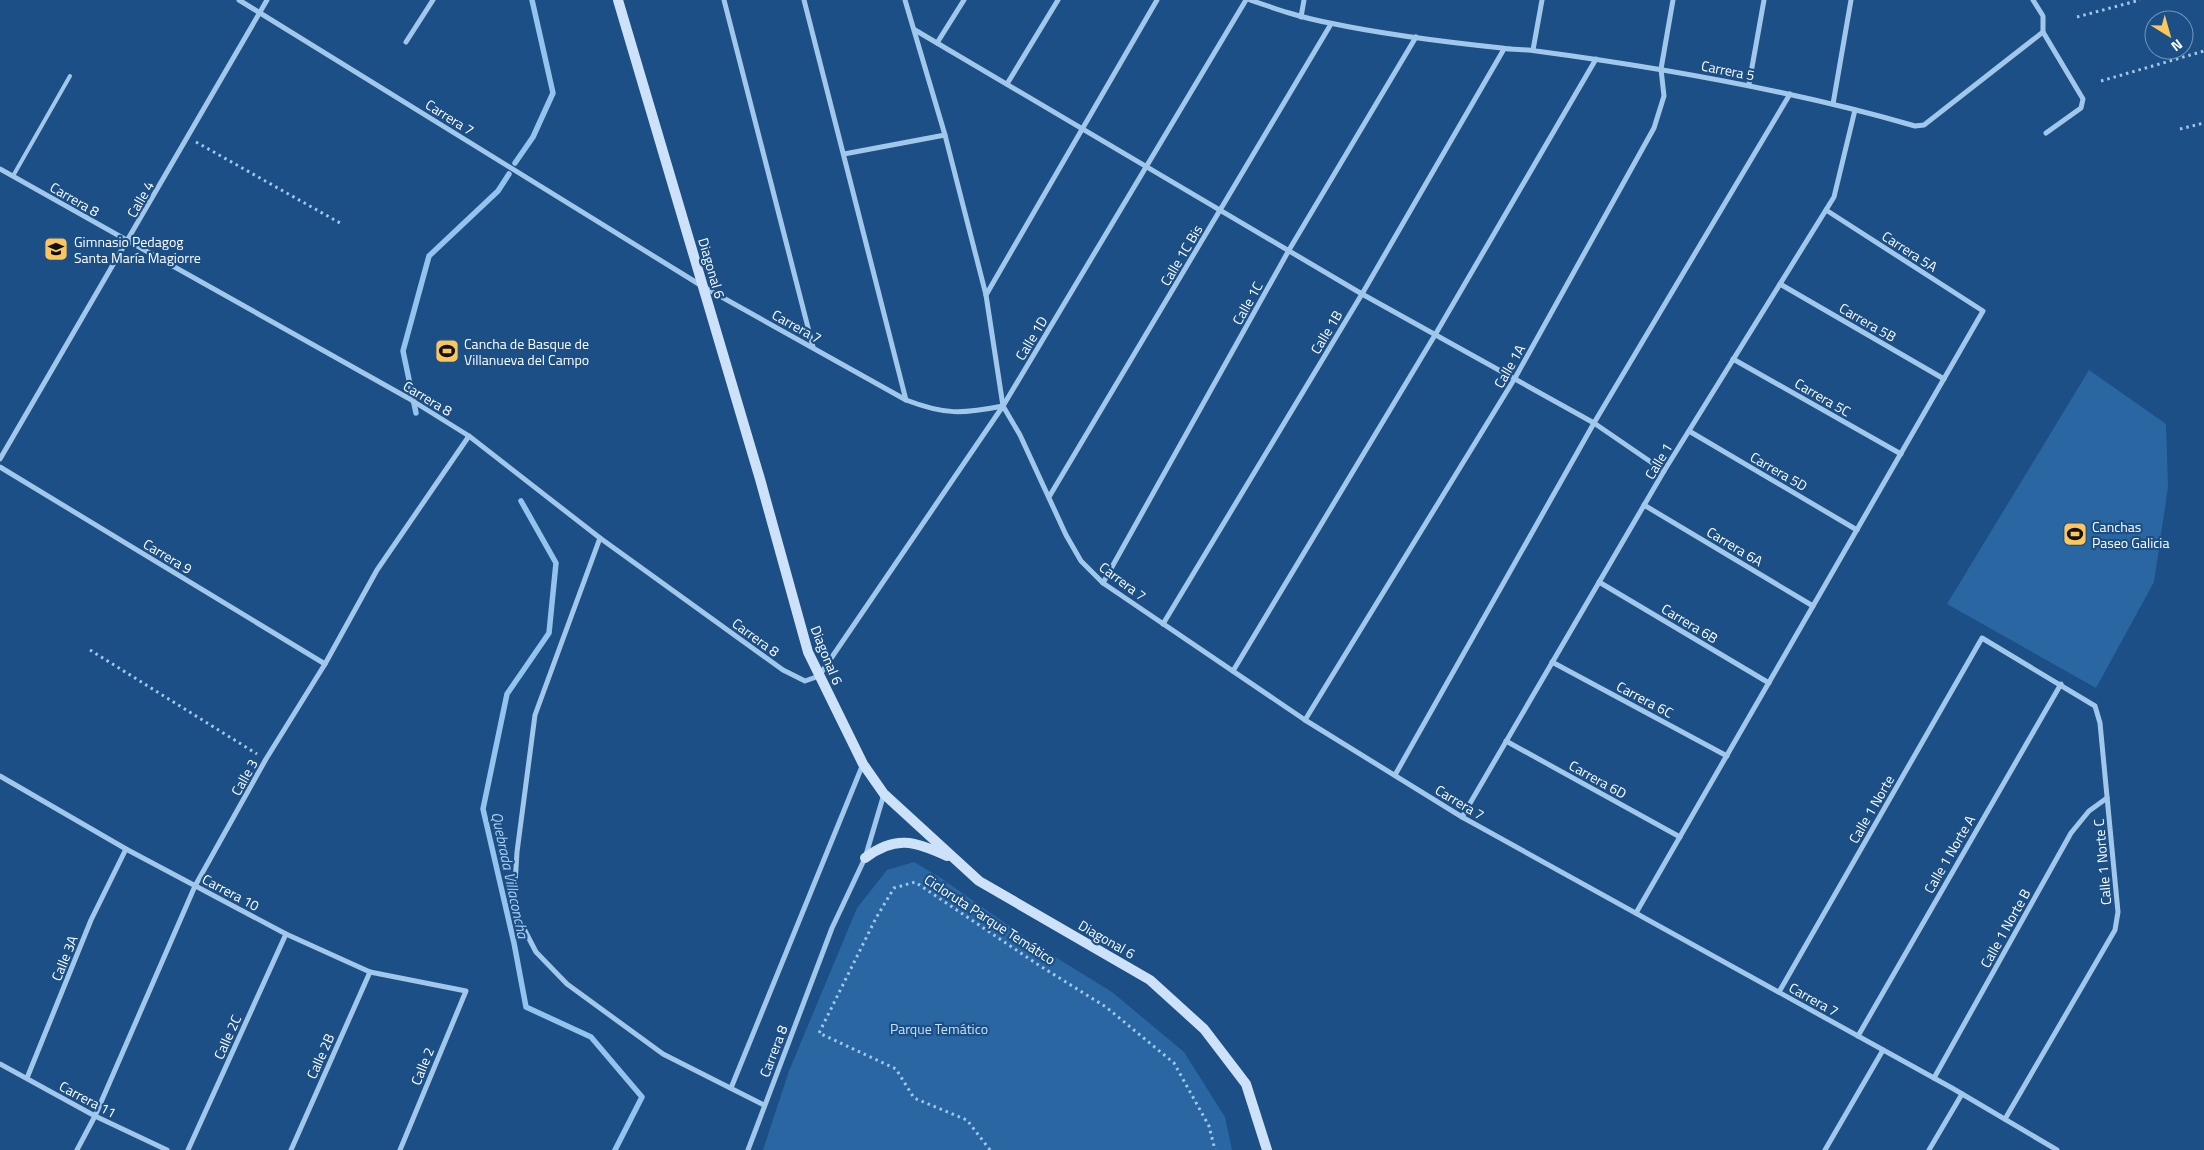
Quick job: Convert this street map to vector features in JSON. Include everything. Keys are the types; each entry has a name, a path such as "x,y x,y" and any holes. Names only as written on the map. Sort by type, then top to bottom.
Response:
{"street":[{"name":"Carrera 7","path":"239,0 702,286 906,400 940,412 956,413 1003,406 1020,435 1066,535 1081,561 1103,583 1305,720 1462,817 1934,1078 2005,1119 2047,1147 2057,1150"},
{"name":"Calle 4","path":"0,459 128,242 267,0"},
{"path":"406,42 432,0"},
{"name":"Diagonal 6","path":"618,0 760,479 808,652 863,764 884,794 979,881 1150,980 1204,1029 1246,1084 1267,1150"},
{"path":"724,0 812,347"},
{"path":"804,0 906,400"},
{"path":"905,0 944,135 986,296 1003,406"},
{"path":"938,43 964,0"},
{"path":"1007,84 1058,0"},
{"path":"986,296 1081,128 1157,0"},
{"name":"Carrera 5","path":"1248,0 1301,17 1331,24 1416,37 1533,50 1749,84 1915,126 1924,125 2043,32"},
{"name":"Calle 1D","path":"819,676 1003,406 1248,0"},
{"path":"1301,17 1304,0"},
{"path":"1533,50 1542,0"},
{"name":"Calle 1A","path":"1305,720 1516,378 1654,128 1664,96 1661,69 1673,0"},
{"path":"1749,84 1764,0"},
{"path":"1833,104 1851,0"},
{"path":"2033,0 2043,16 2043,32 2082,99 2081,108 2046,133"},
{"name":"Calle 1C Bis","path":"1049,496 1331,24"},
{"path":"915,30 1362,294 1594,422 1664,471"},
{"name":"Calle 1C","path":"1103,583 1290,250 1416,37"},
{"name":"Calle 1B","path":"1163,624 1362,294 1504,48"},
{"path":"1233,672 1435,335 1596,60"},
{"path":"1395,776 1594,422 1790,94"},
{"name":"Calle 1","path":"1462,817 1644,504 1834,196 1855,110"},
{"path":"844,154 944,135"},
{"name":"Carrera 8","path":"0,169 408,398 469,436 600,538 783,670 805,681 819,676"},
{"name":"Carrera 5A","path":"1826,210 1983,311 1944,379"},
{"name":"Carrera 5B","path":"1780,284 1944,379"},
{"name":"Carrera 5C","path":"1733,359 1901,454"},
{"path":"1636,913 1944,379"},
{"name":"Carrera 5D","path":"1689,431 1857,530"},
{"name":"Calle 3","path":"77,1150 95,1116 196,886 266,759 325,664 377,570 469,436"},
{"name":"Carrera 9","path":"0,467 325,664"},
{"name":"Carrera 6A","path":"1644,504 1813,606"},
{"path":"600,538 535,714 517,852 514,900 521,923 536,952 567,984 663,1054 764,1105"},
{"name":"Carrera 6B","path":"1599,582 1769,683"},
{"name":"Calle 1 Norte C","path":"1982,638 2095,706 2100,723 2118,912 2115,930 2005,1119"},
{"name":"Calle 1 Norte","path":"1779,992 1982,638"},
{"name":"Carrera 6C","path":"1552,662 1727,756"},
{"name":"Calle 1 Norte A","path":"1858,1036 2061,684"},
{"name":"Carrera 6D","path":"1506,741 1680,837"},
{"path":"731,1088 863,764"},
{"name":"Carrera 10","path":"0,776 126,849 286,934 370,972 466,992"},
{"name":"Carrera 8","path":"748,1150 832,928 865,858 884,794"},
{"name":"Calle 1 Norte B","path":"1934,1078 2071,833 2089,811 2107,798"},
{"path":"865,858 881,848 911,842 955,860"},
{"name":"Calle 3A","path":"26,1078 92,920 126,849"},
{"name":"Calle 2C","path":"188,1150 286,934"},
{"name":"Calle 2B","path":"291,1150 370,972"},
{"name":"Calle 2","path":"400,1150 466,992"},
{"path":"1825,1150 1883,1050"},
{"name":"Carrera 11","path":"0,1064 95,1116 168,1150"},
{"path":"1929,1150 1962,1094"}],"lane":[{"path":"13,176 70,76"}],"path":[{"path":"2077,17 2140,0"},
{"path":"2101,81 2204,52"},
{"path":"2180,129 2204,123"},
{"path":"188,137 340,223"},
{"path":"90,650 266,759"},
{"name":"Cicloruta Parque Temático","path":"990,1150 967,1120 914,1098 896,1069 819,1033 876,918 894,888 915,882 1037,964 1106,1007 1174,1063 1209,1126 1215,1150"}],"green space":[{"name":"Canchas Paseo Galicia","path":"2089,370 2166,424 2168,487 2154,582 2096,688 1947,604"},
{"name":"Parque Temático","path":"914,862 941,878 1039,947 1112,992 1184,1052 1225,1117 1232,1150 763,1150 789,1071 857,908 887,870"}],"waterway":[{"path":"515,163 533,137 553,93 532,0"},
{"path":"416,413 403,351 429,256 498,191 509,174"},
{"name":"Quebrada Villaconcha","path":"521,501 556,563 549,633 507,694 483,809 514,943 526,1007 591,1037 642,1097 615,1150"}],"place":[{"name":"Gimnasio Pedagog Santa María Magiorre","path":"56,249"},
{"name":"Cancha de Basque de Villanueva del Campo","path":"447,351"},
{"name":"Canchas Paseo Galicia","path":"2075,534"}]}
